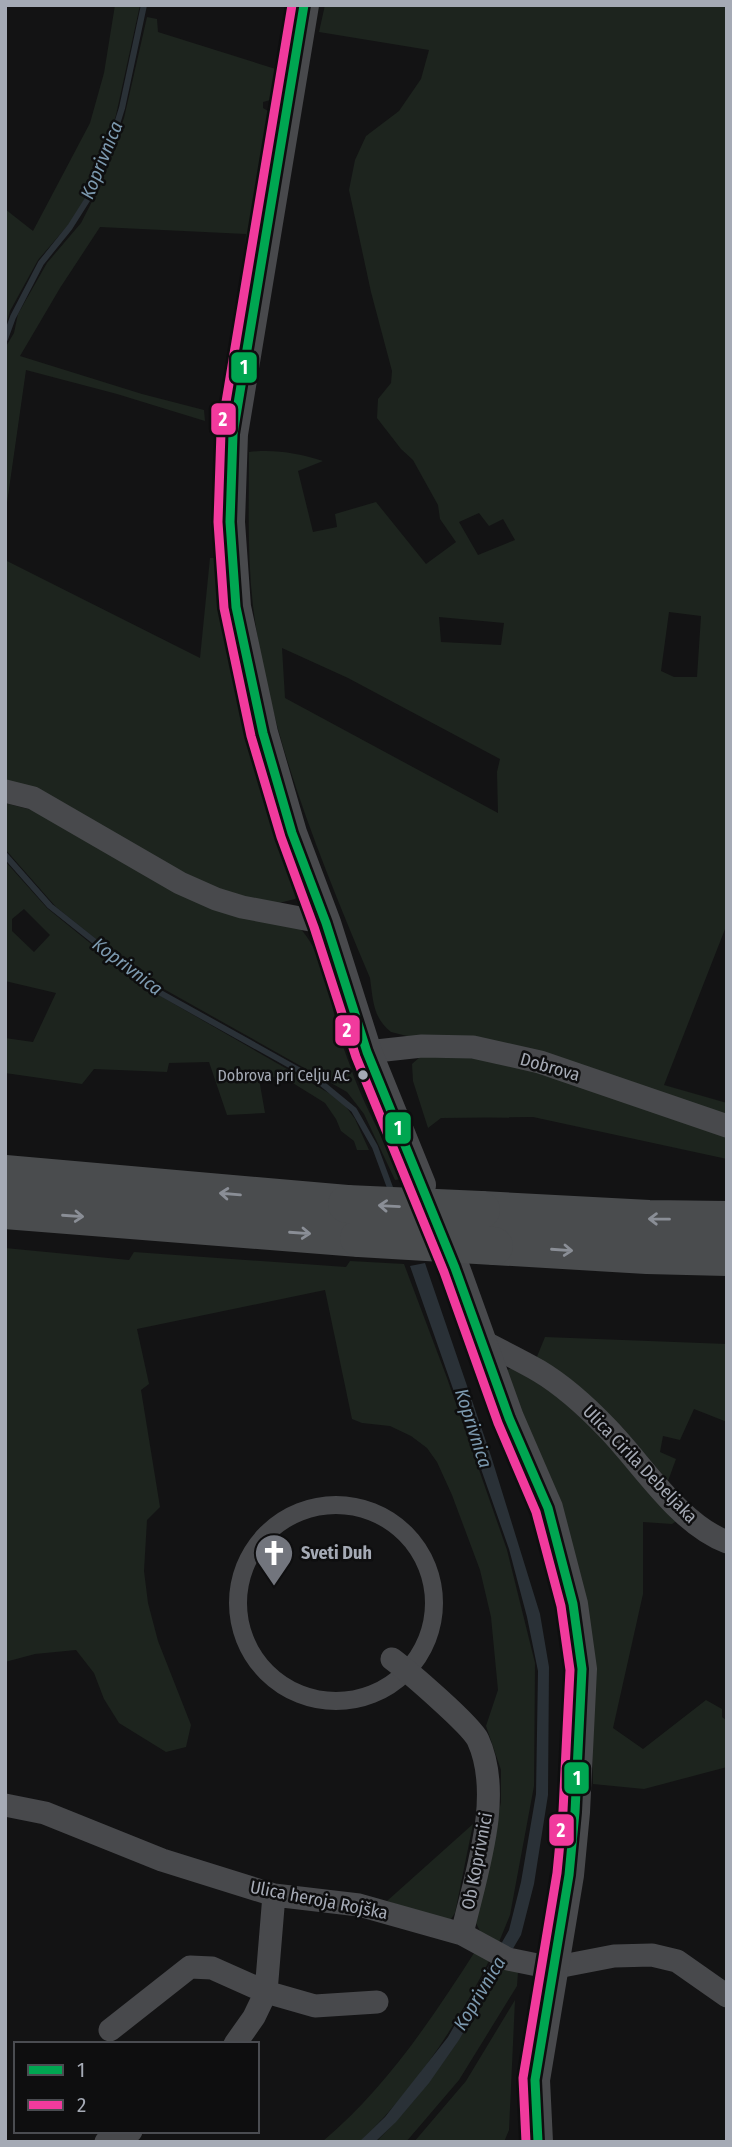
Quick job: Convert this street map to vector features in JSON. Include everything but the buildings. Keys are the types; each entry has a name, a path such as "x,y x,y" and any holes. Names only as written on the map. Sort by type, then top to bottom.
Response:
{"highway":[{"path":"5,1174 353,1221 494,1246 727,1257"},
{"path":"5,1210 353,1221 481,1210 649,1219 727,1220"}],"street":[{"path":"304,5 233,434 230,522 236,607 263,733 292,833 326,923 367,1052 421,1185"},
{"path":"5,791 33,798 180,883 216,899 242,907 326,923"},
{"name":"Dobrova","path":"367,1052 422,1046 473,1047 540,1062 727,1126"},
{"path":"455,1268 509,1418 548,1508 573,1604 582,1668 569,1875 535,2080 538,2142"},
{"name":"Ulica Cirila Debeljaka","path":"482,1341 541,1372 576,1399 607,1428 665,1494 694,1522 727,1542"},
{"path":"334,1505 372,1511 404,1532 427,1563 435,1601 428,1639 400,1665 377,1693 339,1702 301,1695 268,1675 246,1643 237,1606 244,1568 264,1536 296,1513 334,1505"},
{"name":"Ob Koprivnici","path":"400,1665 477,1737 488,1773 487,1821 469,1939"},
{"name":"Ulica heroja Rojška","path":"5,1805 45,1813 162,1860 274,1895 359,1905 469,1939 509,1959 552,1969"},
{"path":"236,2042 254,2017 266,1992 274,1895"},
{"path":"552,1969 614,1956 652,1955 677,1961 727,1996"},
{"path":"110,2030 190,1967 212,1968 266,1992 315,2006 377,2002"},
{"path":"107,2142 127,2133"}],"shaded area":[{"path":"115,5 140,5 116,115 94,181 75,217 38,260 10,311 5,329 5,209 33,231 90,123 104,73"},
{"path":"325,5 727,5 727,924 664,1085 727,1103 727,1117 391,1032 377,1015 370,978 315,842 271,702 251,587 249,452 286,452 323,461 298,471 313,532 337,527 335,514 376,502 426,564 456,542 440,519 438,505 413,460 377,418 378,399 391,383 392,371 371,292 349,190 355,160 366,136 399,111 421,79 429,50 319,32","holes":["479,513 489,526 503,519 515,540 478,555 459,522","669,612 701,616 697,677 674,677 661,671","439,617 504,623 501,645 441,642","282,648 348,678 500,759 497,772 498,813 285,698"]},
{"path":"147,17 157,19 158,32 282,71 278,98 263,102 263,108 275,115 249,266 244,263 246,234 100,227 20,356 142,394 204,410 205,421 26,370 5,517 5,348 14,333 18,314 47,263 81,223 101,184 124,118"},
{"path":"210,558 220,558 232,660 250,741 302,891 295,899 279,903 258,901 216,888 5,784 5,560 200,658"},
{"path":"5,803 32,810 300,928 322,966 340,1037 359,1090 402,1179 395,1180 364,1114 347,1092 146,979 56,907 5,849"},
{"path":"5,861 47,908 143,986 341,1100 355,1119 369,1150 357,1150 354,1141 341,1131 325,1103 288,1080 273,1077 265,1071 258,1073 265,1113 227,1115 209,1062 169,1063 167,1072 94,1069 82,1084 5,1073 5,1038 33,1042 56,993 5,981","holes":["24,909 50,935 34,952 12,931 12,919"]},
{"path":"462,1054 507,1062 727,1133 727,1159 533,1117 441,1118 428,1128 413,1081 412,1064 421,1056"},
{"path":"5,1248 129,1260 134,1252 346,1267 350,1261 404,1264 507,1550 535,1663 534,1786 510,1915 499,1942 482,1935 476,1923 501,1802 501,1770 486,1726 498,1690 491,1617 480,1570 452,1495 437,1462 427,1448 411,1436 390,1426 362,1423 352,1419 325,1290 137,1329 149,1384 141,1390 160,1507 147,1520 144,1571 148,1603 158,1641 191,1725 186,1747 166,1752 119,1723 104,1699 94,1673 76,1650 35,1654 5,1662"},
{"path":"545,1337 727,1344 727,1422 694,1409 680,1440 663,1436 660,1452 676,1459 668,1481 622,1427 587,1395 536,1359"},
{"path":"513,1367 580,1412 681,1518 672,1524 643,1522 643,1594 613,1728 643,1749 706,1700 722,1709 722,1717 727,1721 727,1767 644,1789 593,1784 590,1660 506,1371"},
{"path":"473,1824 455,1913 451,1919 442,1920 387,1901"},
{"path":"476,1950 491,1957 464,2008 417,2078 360,2142 322,2142 387,2076 442,2002"},
{"path":"505,1964 518,1972 517,1986 459,2080 406,2142 376,2142 447,2058"},
{"path":"515,2000 509,2130 504,2142 414,2142 466,2081"}],"water":[{"path":"425,1263 491,1456 540,1614 549,1667 548,1795 534,1884 521,1935 459,2040 429,2083 375,2142 359,2142 385,2117 448,2037 509,1930 521,1882 536,1794 538,1671 527,1617 509,1549 410,1266"}],"waterway":[{"name":"Koprivnica","path":"5,339 13,317 41,263 70,227 89,197 106,159 122,108 144,5"},
{"name":"Koprivnica","path":"5,855 50,906 157,991 320,1082 354,1110 375,1147 392,1193"}],"transit line":[{"name":"2","path":"292,5 221,432 218,522 224,608 251,736 281,837 314,927 356,1057 444,1272 498,1423 536,1512 561,1606 570,1670 563,1811 557,1873 523,2078 526,2142"},
{"name":"1","path":"304,5 233,434 230,522 236,607 263,733 292,833 326,923 367,1052 455,1268 509,1418 548,1508 573,1604 582,1669 575,1812 569,1875 535,2080 538,2142"}],"place":[{"name":"Dobrova pri Celju AC","path":"363,1075"},
{"name":"Sveti Duh","path":"274,1587"}]}
